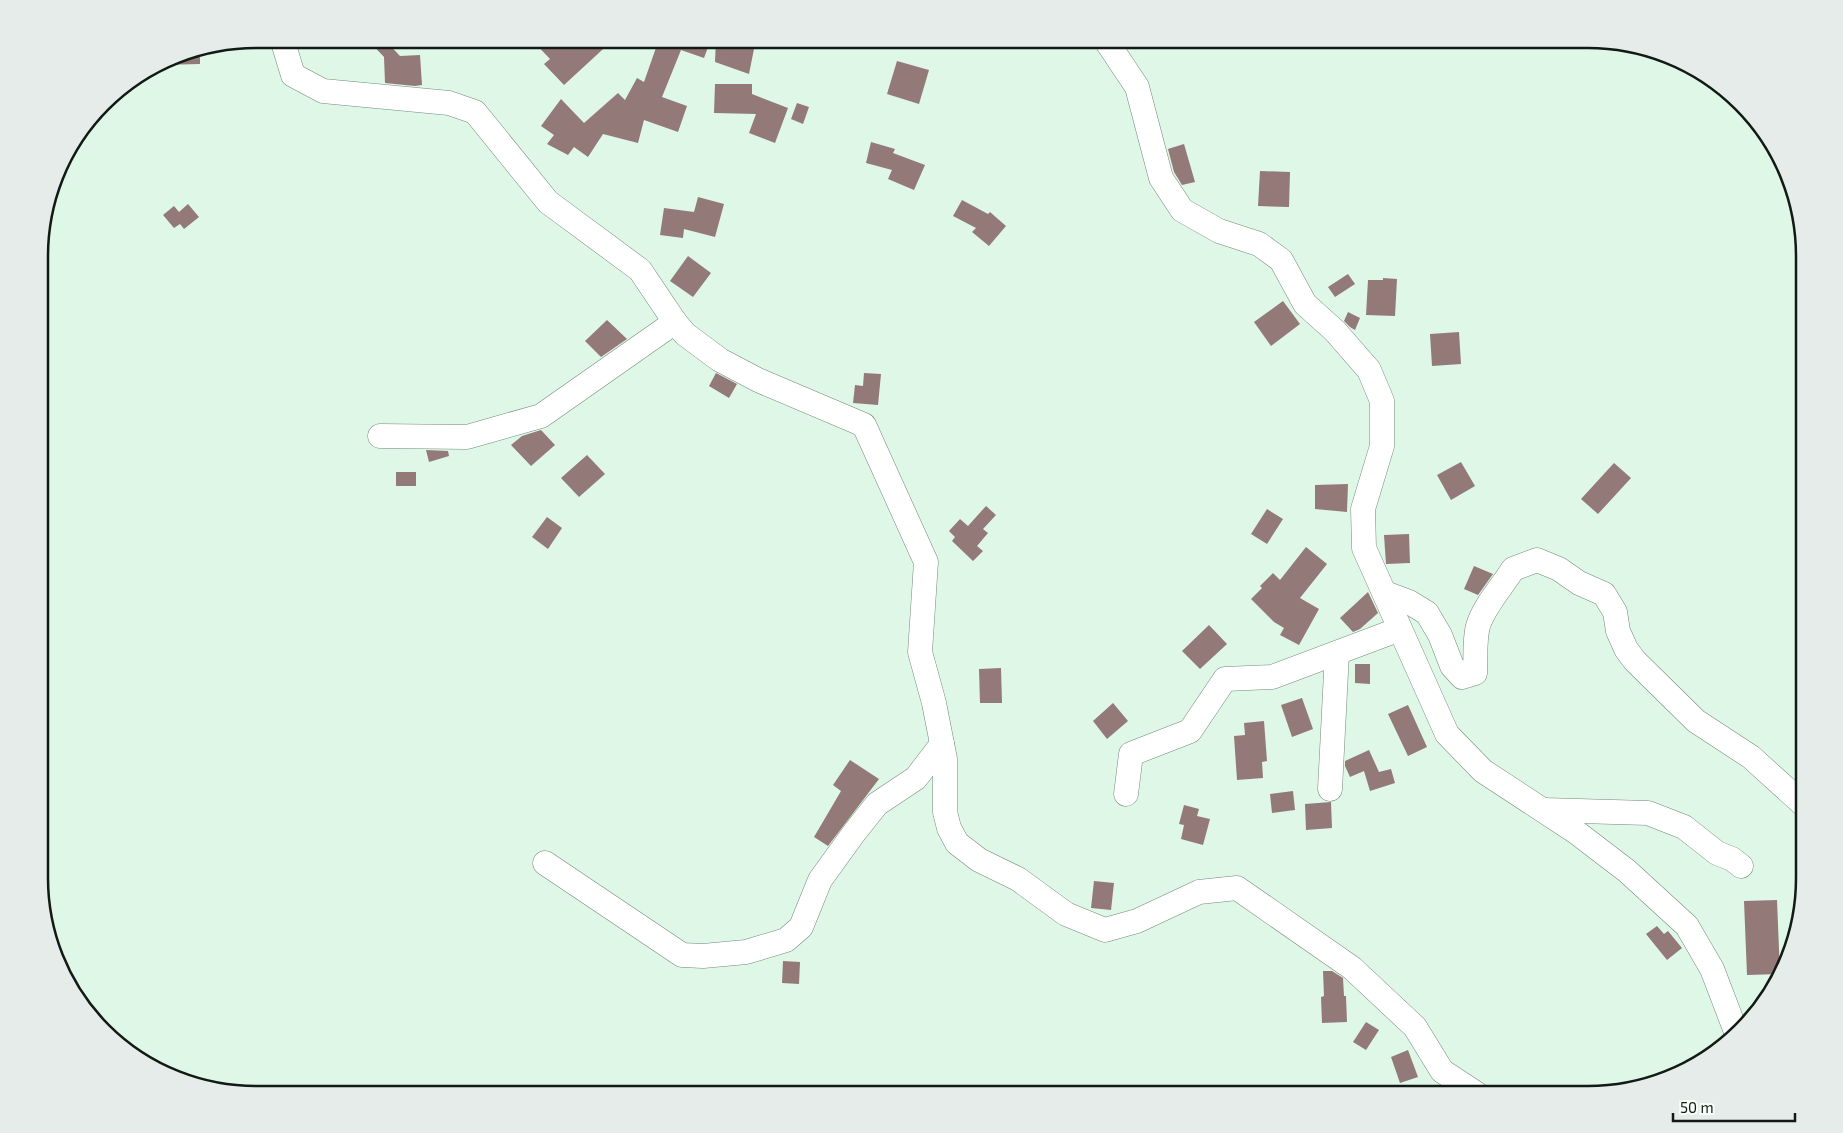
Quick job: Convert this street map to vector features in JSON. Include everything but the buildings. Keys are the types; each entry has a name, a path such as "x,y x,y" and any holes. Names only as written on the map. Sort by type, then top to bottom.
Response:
{"street":[{"path":"285,48 293,75 323,91 449,103 475,112 548,202 640,270 685,334 720,360 758,380 864,425 926,562 920,652 934,703 946,759 946,812 949,828 957,843 979,860 1018,879 1066,914 1105,930 1137,921 1199,892 1237,888 1352,968 1416,1027 1442,1071 1465,1086"},
{"path":"1112,48 1137,87 1161,178 1182,210 1219,231 1259,244 1281,260 1305,304 1335,331 1369,370 1382,401 1382,446 1363,509 1364,548 1447,734 1483,771 1544,810 1627,871 1687,926 1712,969 1734,1026"},
{"path":"380,436 467,437 541,416 675,322"},
{"path":"1385,593 1409,602 1427,613 1440,635 1452,666 1462,677 1475,673 1478,628 1482,615 1513,569 1537,560 1559,569 1578,582 1604,594 1615,612 1618,631 1626,649 1635,661 1646,670 1676,703 1696,721 1751,757 1796,798"},
{"path":"1126,794 1131,754 1190,731 1225,678 1272,677 1400,629"},
{"path":"1330,789 1337,653"},
{"path":"545,863 682,954 704,956 746,952 786,940 800,927 820,880 859,826 877,804 916,778 942,744"},
{"path":"1544,810 1648,813 1684,827 1717,853 1732,859 1741,866"}]}
